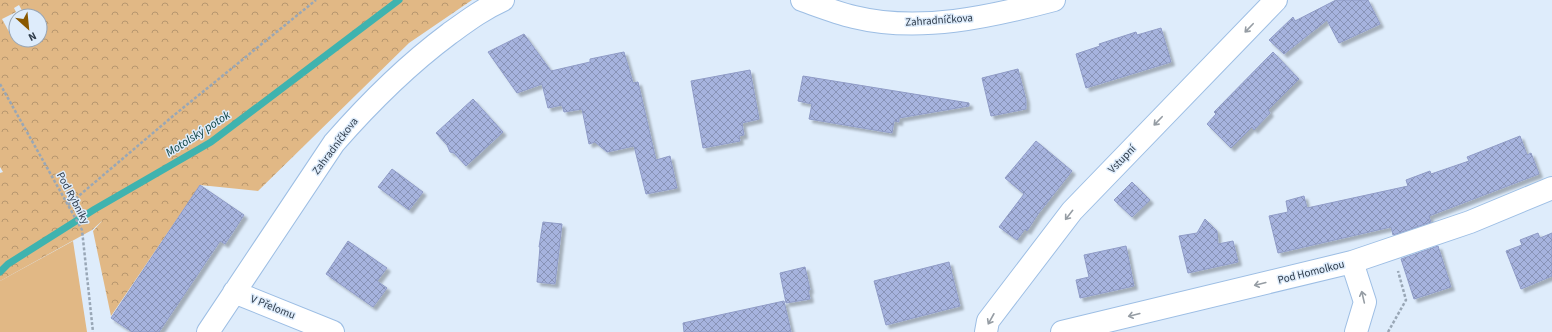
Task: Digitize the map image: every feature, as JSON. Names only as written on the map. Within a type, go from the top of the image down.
[{"type":"street","name":"Zahradníčkova","points":[[208,332],[334,144],[356,117],[413,62],[483,10],[503,0]]},
{"type":"street","name":"Zahradníčkova","points":[[802,0],[854,17],[885,22],[915,23],[975,18],[1054,0]]},
{"type":"street","name":"Vstupní","points":[[986,332],[988,321],[1072,211],[1276,0]]},
{"type":"street","name":"Pod Homolkou","points":[[1062,332],[1352,262],[1470,222],[1552,188]]},
{"type":"street","points":[[1352,262],[1365,302],[1356,332]]},
{"type":"street","name":"V Přelomu","points":[[234,292],[333,332]]},
{"type":"path","points":[[68,205],[173,116],[316,0]]},
{"type":"path","name":"Pod Rybníky","points":[[0,84],[82,230],[93,332]]},
{"type":"green space","points":[[0,0],[472,0],[409,43],[258,191],[200,185],[111,316],[93,231],[103,220],[92,230],[0,281],[0,173],[3,172],[0,167]]},
{"type":"green space","points":[[73,241],[87,332],[0,332],[0,281]]},
{"type":"building","points":[[1336,0],[1368,0],[1380,24],[1339,43],[1327,20],[1284,54],[1269,40],[1293,17],[1295,21]]},
{"type":"building","points":[[1161,28],[1171,62],[1086,88],[1076,54],[1100,46],[1099,44],[1136,32],[1137,35]]},
{"type":"building","points":[[524,34],[551,71],[590,62],[590,59],[624,52],[633,83],[638,82],[656,160],[670,156],[677,188],[646,194],[634,146],[607,152],[595,142],[589,144],[582,109],[564,112],[562,105],[548,108],[542,84],[517,93],[488,52]]},
{"type":"building","points":[[1273,52],[1299,79],[1268,110],[1270,113],[1254,130],[1252,127],[1231,148],[1207,124],[1216,114],[1214,112]]},
{"type":"building","points":[[1018,69],[1026,100],[1026,109],[991,116],[982,78]]},
{"type":"building","points":[[750,70],[759,119],[742,123],[744,135],[739,136],[740,141],[703,148],[691,81]]},
{"type":"building","points":[[803,76],[969,103],[969,106],[899,118],[899,122],[894,121],[892,133],[809,119],[812,104],[798,101]]},
{"type":"building","points":[[473,99],[503,132],[466,166],[454,153],[450,152],[447,145],[436,133]]},
{"type":"building","points":[[1520,136],[1527,155],[1531,153],[1539,174],[1429,216],[1431,222],[1393,235],[1391,227],[1278,253],[1269,216],[1288,212],[1286,201],[1304,196],[1307,208],[1408,186],[1406,180],[1430,171],[1431,174],[1469,161],[1467,157]]},
{"type":"building","points":[[1036,141],[1072,171],[1038,214],[1027,231],[1025,229],[1017,240],[999,227],[1024,194],[1005,178]]},
{"type":"building","points":[[392,169],[423,192],[409,210],[378,187]]},
{"type":"building","points":[[1132,182],[1150,200],[1132,217],[1114,200]]},
{"type":"building","points":[[200,185],[244,215],[225,244],[220,241],[159,332],[132,332],[111,318]]},
{"type":"building","points":[[1205,219],[1217,231],[1218,244],[1233,241],[1238,262],[1188,273],[1179,236],[1197,233]]},
{"type":"building","points":[[543,222],[562,224],[555,284],[537,282],[539,247]]},
{"type":"building","points":[[1538,233],[1540,238],[1552,233],[1552,276],[1521,289],[1506,251],[1522,245],[1520,240]]},
{"type":"building","points":[[348,241],[387,268],[377,281],[387,288],[373,307],[326,274]]},
{"type":"building","points":[[1126,246],[1134,286],[1080,298],[1076,280],[1089,277],[1084,255]]},
{"type":"building","points":[[1438,246],[1451,287],[1414,299],[1401,259]]},
{"type":"building","points":[[949,262],[960,306],[886,325],[874,281]]},
{"type":"building","points":[[805,267],[810,290],[808,290],[810,299],[786,303],[780,273]]},
{"type":"building","points":[[784,301],[791,332],[684,332],[683,323]]},
{"type":"waterway","name":"Motolský potok","points":[[0,272],[8,264],[95,209],[211,142],[399,0]]}]
